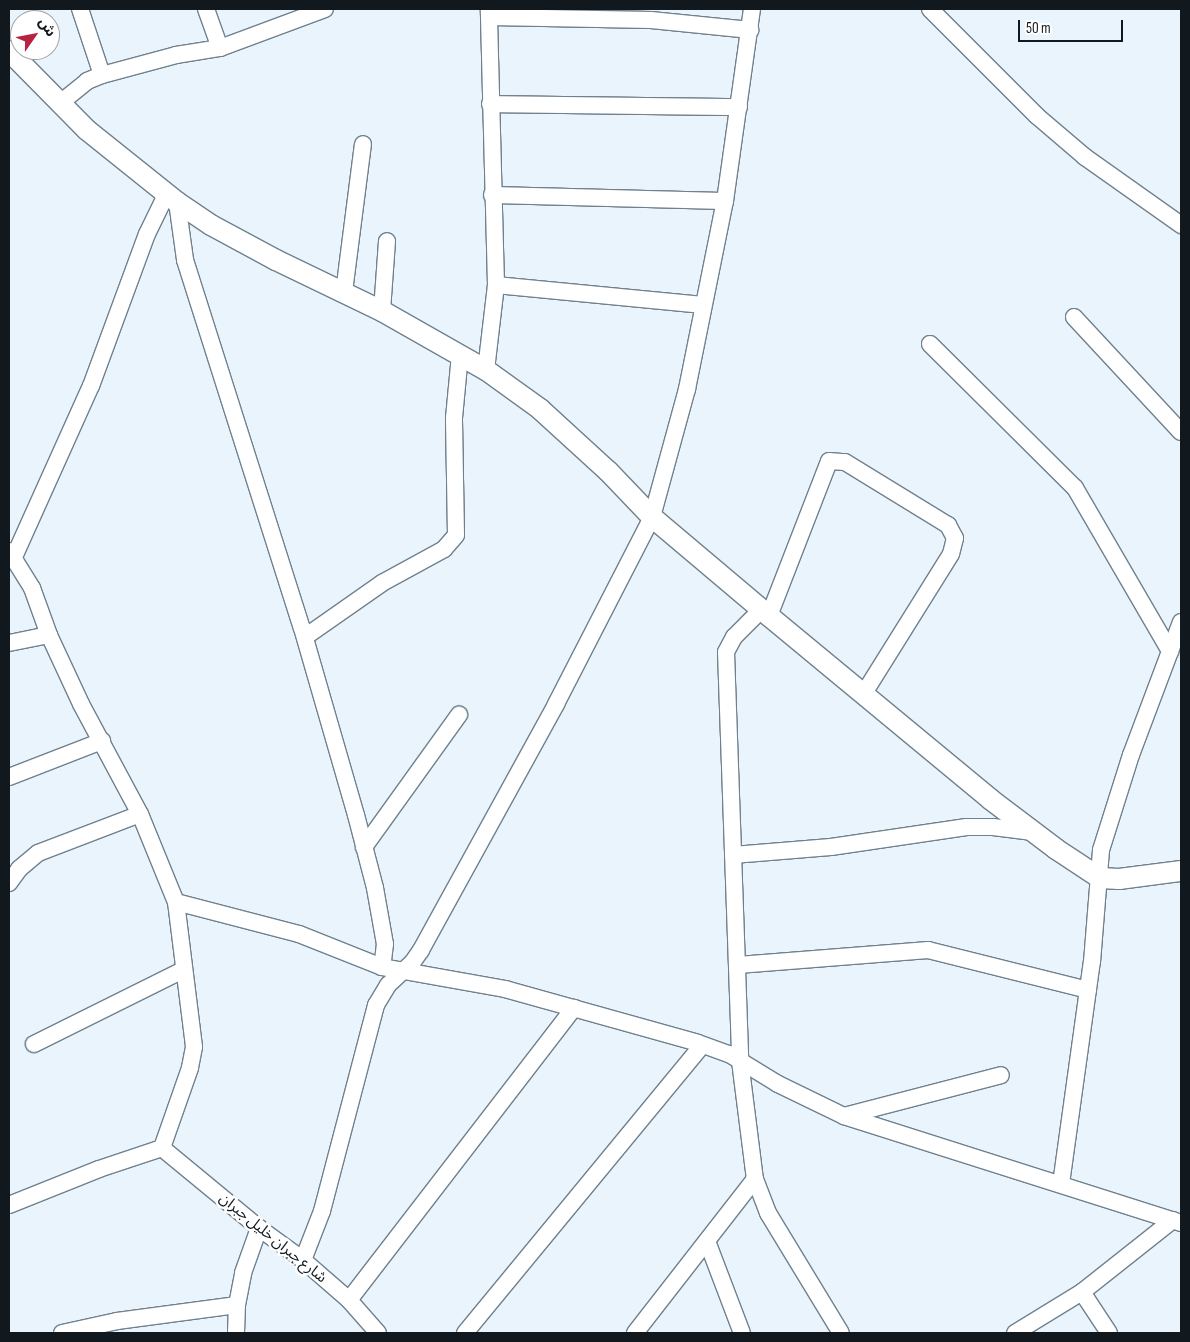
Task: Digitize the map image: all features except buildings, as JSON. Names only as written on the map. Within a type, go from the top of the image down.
[{"type":"street","points":[[80,9],[102,75]]},
{"type":"street","points":[[206,9],[220,48]]},
{"type":"street","points":[[59,104],[87,81],[102,75],[176,55],[220,48],[325,9]]},
{"type":"street","points":[[304,1260],[322,1211],[376,1004],[400,972],[421,950],[551,712],[652,517],[687,389],[726,201],[752,9]]},
{"type":"street","points":[[930,9],[1037,116],[1085,156],[1181,226]]},
{"type":"street","points":[[486,370],[496,285],[492,196],[490,13],[651,14],[750,30]]},
{"type":"street","points":[[9,52],[59,104],[126,164],[171,198],[251,247],[382,310],[486,370],[540,409],[608,471],[652,517],[863,695],[1034,832],[1100,878],[1119,880],[1181,871]]},
{"type":"street","points":[[490,104],[739,107]]},
{"type":"street","points":[[344,292],[363,144]]},
{"type":"street","points":[[492,196],[726,201]]},
{"type":"street","points":[[9,1206],[99,1169],[162,1148],[190,1068],[194,1047],[176,902],[140,814],[49,635],[32,588],[13,561],[91,386],[147,234],[171,198]]},
{"type":"street","points":[[171,198],[185,260],[305,637],[364,847],[385,944],[382,967]]},
{"type":"street","points":[[382,310],[387,241]]},
{"type":"street","points":[[496,285],[703,305]]},
{"type":"street","points":[[1074,317],[1181,432]]},
{"type":"street","points":[[930,344],[1075,488],[1176,642]]},
{"type":"street","points":[[305,637],[382,583],[444,549],[456,535],[454,418],[460,355]]},
{"type":"street","points":[[840,1333],[768,1213],[755,1179],[740,1061],[726,652],[734,637],[765,613],[829,461],[844,462],[948,525],[955,538],[951,554],[863,695]]},
{"type":"street","points":[[1061,1184],[1088,990],[1102,850],[1111,813],[1176,642],[1181,622]]},
{"type":"street","points":[[9,643],[49,635]]},
{"type":"street","points":[[364,847],[459,715]]},
{"type":"street","points":[[9,777],[102,740]]},
{"type":"street","points":[[9,883],[19,869],[38,853],[140,814]]},
{"type":"street","points":[[733,855],[831,846],[967,828],[993,827],[1034,832]]},
{"type":"street","points":[[176,902],[299,934],[382,967],[400,972],[505,989],[702,1045],[740,1061],[778,1084],[844,1116],[1177,1222]]},
{"type":"street","points":[[738,965],[928,950],[1088,990]]},
{"type":"street","points":[[34,1044],[183,970]]},
{"type":"street","points":[[349,1300],[574,1008]]},
{"type":"street","points":[[465,1333],[702,1045]]},
{"type":"street","points":[[844,1116],[1001,1075]]},
{"type":"street","name":"شارع جبران خليل جبران","points":[[162,1148],[259,1228],[304,1260],[349,1300],[378,1333]]},
{"type":"street","points":[[635,1333],[755,1179]]},
{"type":"street","points":[[1015,1333],[1082,1292],[1177,1222]]},
{"type":"street","points":[[236,1333],[237,1305],[243,1273],[259,1228]]},
{"type":"street","points":[[707,1241],[742,1333]]},
{"type":"street","points":[[1082,1292],[1109,1333]]},
{"type":"street","points":[[62,1333],[142,1317],[237,1305]]}]
